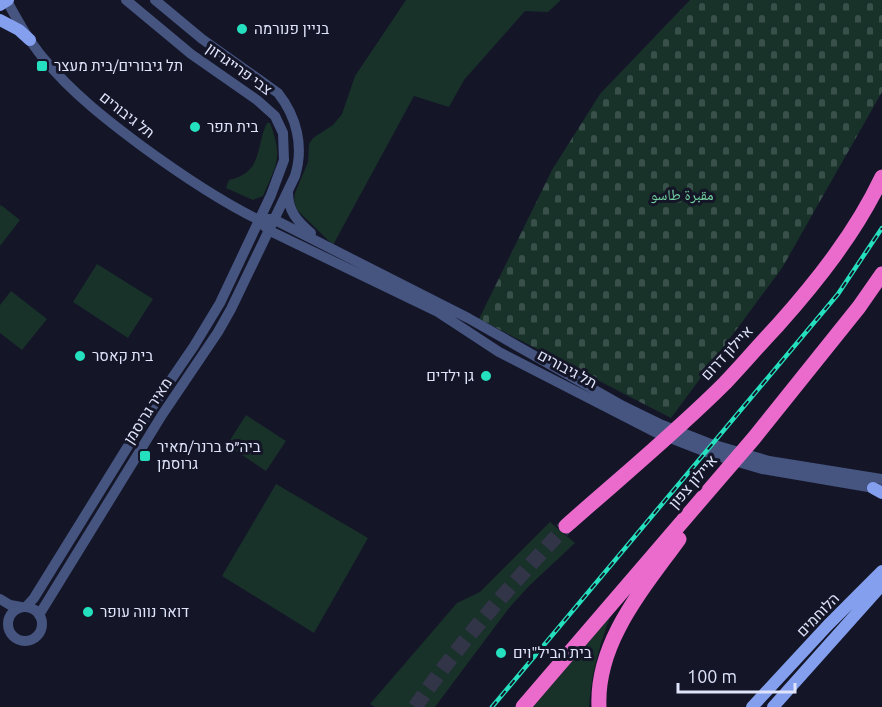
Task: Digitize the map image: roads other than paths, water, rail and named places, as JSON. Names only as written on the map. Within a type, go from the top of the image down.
[{"type":"highway","name":"איילון דרום","points":[[566,526],[702,405],[770,334],[841,248],[882,177]]},
{"type":"highway","name":"איילון צפון","points":[[523,707],[740,454],[859,307],[882,274]]},
{"type":"highway","points":[[599,707],[598,696],[605,665],[613,638],[624,617],[740,454]]},
{"type":"main road","points":[[0,20],[19,30],[30,40]]},
{"type":"main road","name":"הלוחמים","points":[[752,707],[882,571]]},
{"type":"main road","name":"הלוחמים","points":[[773,707],[882,585]]},
{"type":"street","name":"צבי פרייגרזון","points":[[126,0],[191,54],[257,100],[275,116],[283,133],[284,160],[259,220]]},
{"type":"street","name":"צבי פרייגרזון","points":[[155,0],[202,39],[267,84],[287,104],[297,133],[299,154],[295,176],[273,219]]},
{"type":"street","name":"תל גיבורים","points":[[5,2],[44,60],[112,124],[184,176],[259,220],[268,230],[438,312],[499,352],[714,455],[880,487]]},
{"type":"street","points":[[288,190],[289,207],[297,220],[337,250]]},
{"type":"street","name":"תל גיבורים","points":[[259,220],[273,219],[468,318],[659,429]]},
{"type":"street","name":"מאיר גרוסמן","points":[[39,615],[162,415],[218,332],[273,219]]},
{"type":"street","name":"מאיר גרוסמן","points":[[23,607],[34,598],[151,409],[208,325],[259,220]]},
{"type":"street","points":[[0,599],[10,605],[31,608],[39,615],[41,624],[39,633],[26,640],[12,635],[8,628],[8,619],[13,612],[23,607]]},
{"type":"street","points":[[0,609],[8,619]]},
{"type":"tunnel","points":[[415,707],[487,614],[566,526]]},
{"type":"railway","points":[[492,707],[838,294],[882,228]]},
{"type":"place","name":"בניין פנורמה","points":[[242,29]]},
{"type":"place","name":"תל גיבורים/בית מעצר","points":[[42,66]]},
{"type":"place","name":"בית תפר","points":[[195,127]]},
{"type":"place","name":"בית קאסר","points":[[80,356]]},
{"type":"place","name":"גן ילדים","points":[[486,376]]},
{"type":"place","name":"ביה״ס ברנר/מאיר גרוסמן","points":[[145,456]]},
{"type":"place","name":"דואר נווה עופר","points":[[88,612]]},
{"type":"place","name":"בית הביל\"וים","points":[[501,653]]},
{"type":"park label","name":"مقبرة طاسو","points":[[682,195]]}]
